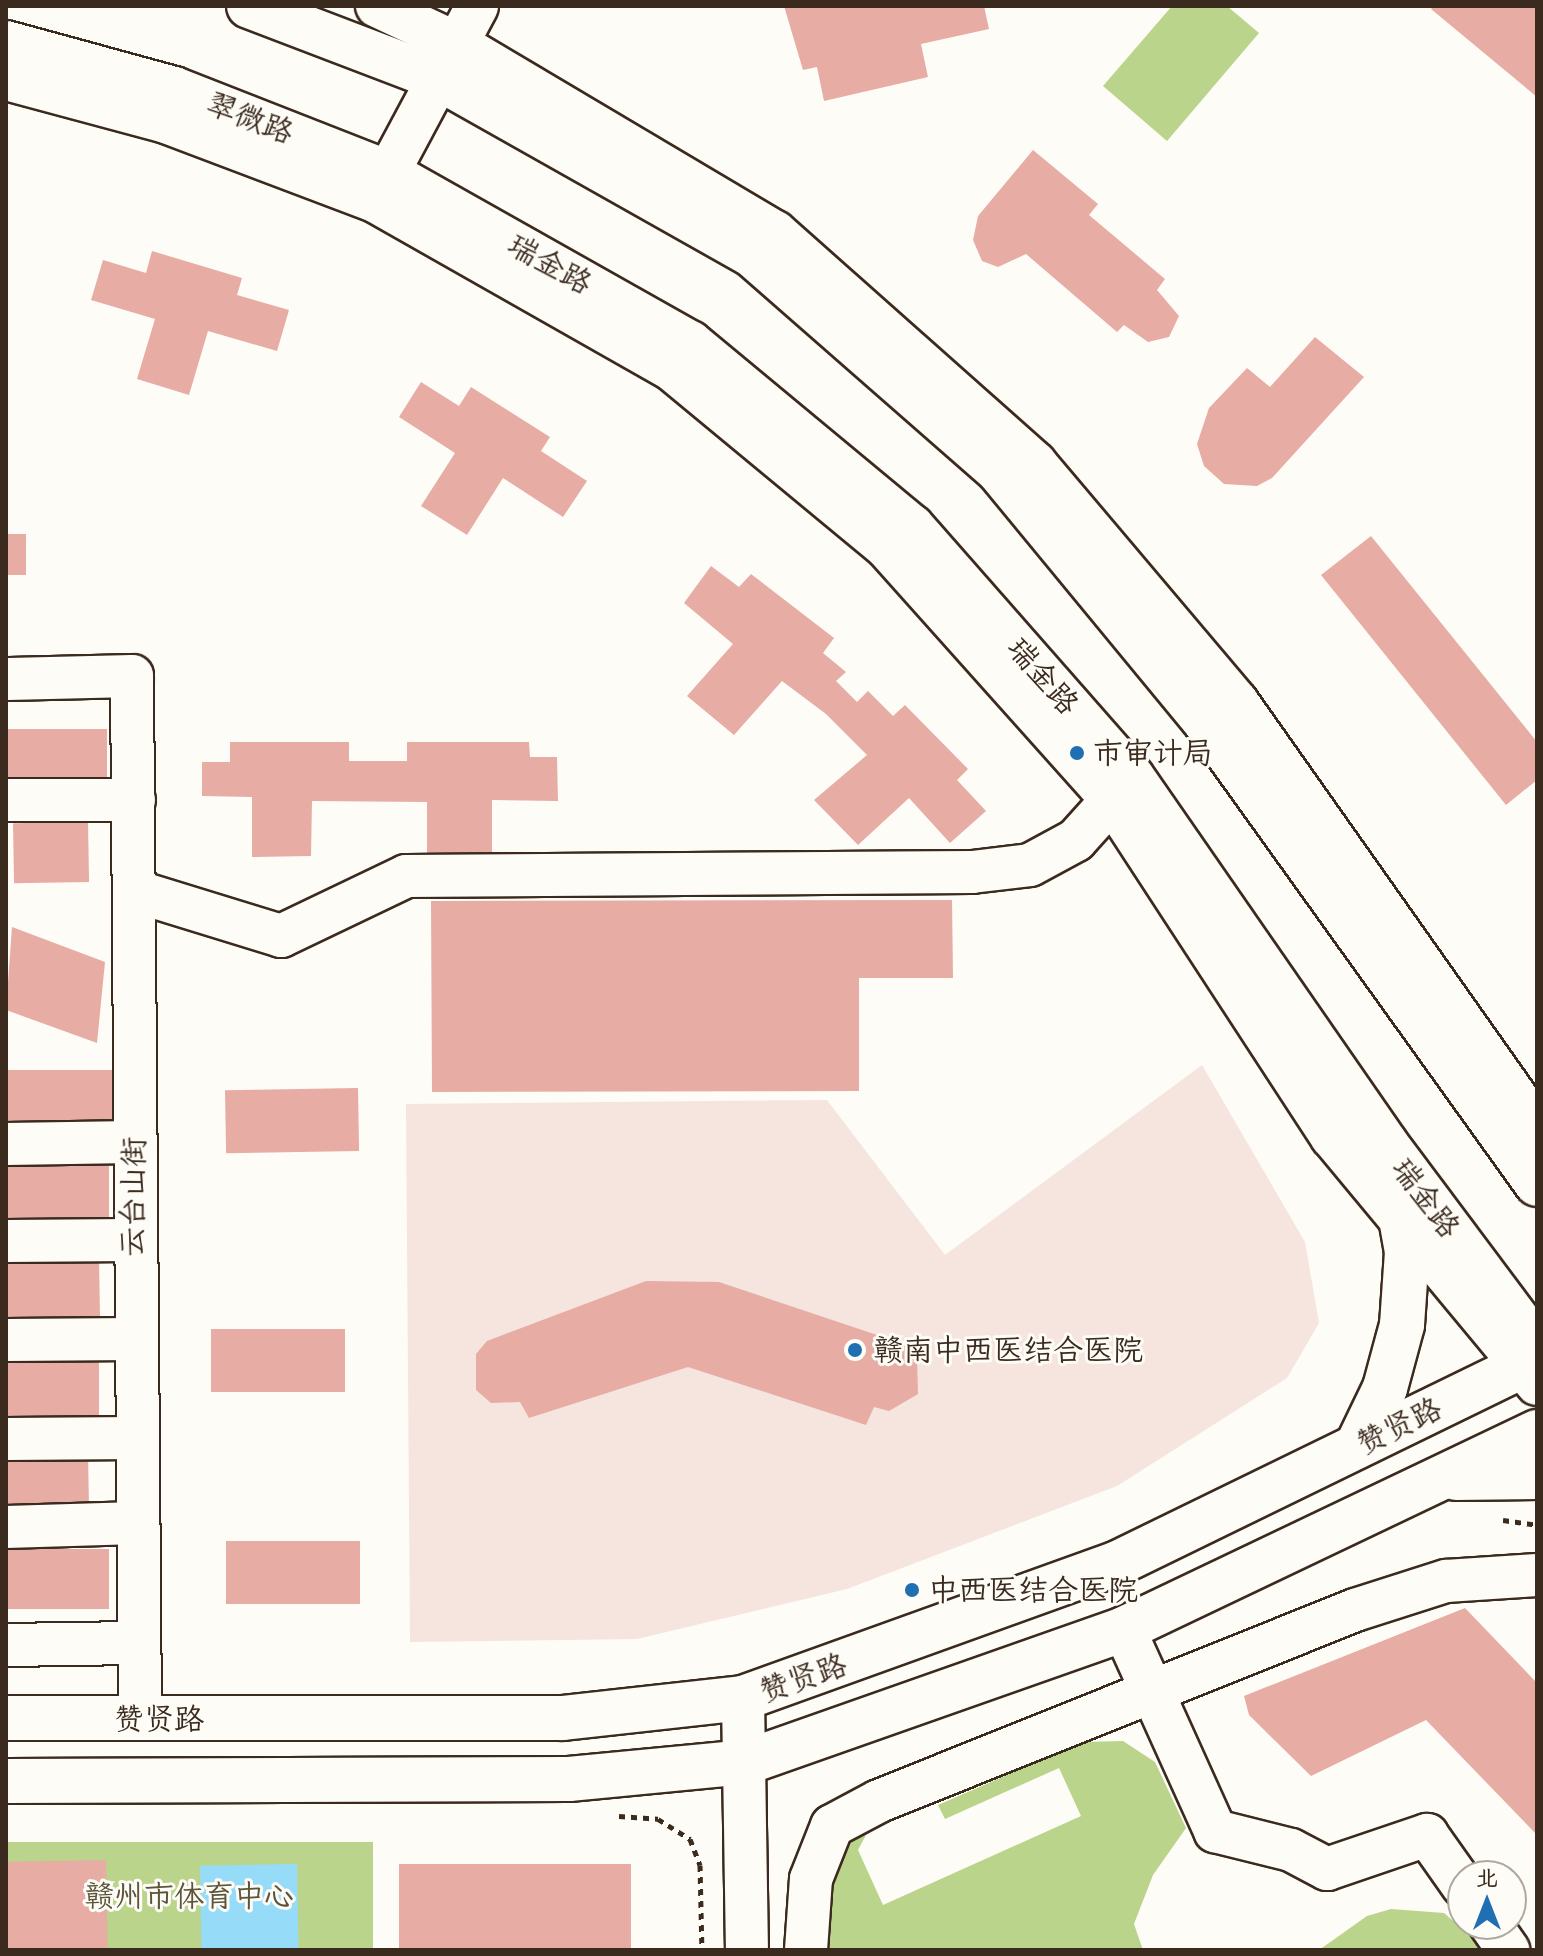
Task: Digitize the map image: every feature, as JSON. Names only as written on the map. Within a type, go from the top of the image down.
[{"type":"main road","points":[[249,6],[449,62],[751,254],[997,469],[1204,720],[1466,1090],[1537,1184]]},
{"type":"main road","name":"翠微路","points":[[6,43],[174,89],[388,173]]},
{"type":"main road","name":"瑞金路","points":[[388,173],[690,343],[912,527],[1122,788],[1386,1144],[1533,1364]]},
{"type":"main road","points":[[1466,1090],[1537,1146]]},
{"type":"main road","points":[[1357,1446],[1385,1388],[1402,1325],[1404,1223],[1386,1144]]},
{"type":"main road","name":"赞贤路","points":[[6,1718],[563,1718],[743,1698],[1116,1564],[1533,1364]]},
{"type":"main road","name":"赞贤路","points":[[6,1781],[569,1779],[747,1762],[1124,1629],[1411,1489],[1537,1432]]},
{"type":"main road","points":[[1411,1489],[1482,1475],[1537,1477]]},
{"type":"street","points":[[377,6],[449,62],[775,232],[1035,463],[1237,702],[1537,1127]]},
{"type":"street","points":[[388,173],[477,6]]},
{"type":"street","points":[[6,79],[166,122],[375,201],[671,369],[886,547],[1122,788],[1332,1137],[1404,1223],[1533,1364]]},
{"type":"street","name":"云台山街","points":[[6,679],[132,676],[135,891],[131,1240],[140,1719]]},
{"type":"street","points":[[135,891],[281,936],[406,876],[972,872],[1030,865],[1076,840],[1122,788]]},
{"type":"street","points":[[6,800],[134,800]]},
{"type":"street","points":[[6,1144],[134,1142]]},
{"type":"street","points":[[6,1241],[131,1240]]},
{"type":"street","points":[[6,1340],[134,1339]]},
{"type":"street","points":[[6,1439],[136,1438]]},
{"type":"street","points":[[6,1527],[137,1523]]},
{"type":"street","points":[[806,1950],[811,1879],[832,1826],[1154,1691],[1446,1581],[1537,1575]]},
{"type":"street","points":[[1124,1629],[1215,1831],[1291,1850],[1327,1869],[1427,1835],[1447,1863]]},
{"type":"street","points":[[6,1645],[137,1643]]},
{"type":"street","points":[[743,1698],[747,1762],[747,1950]]},
{"type":"path","points":[[612,1816],[658,1819],[690,1839],[700,1865],[702,1950]]},
{"type":"shaded area","name":"赣南中西医结合医院","points":[[1202,1065],[1305,1242],[1319,1323],[1287,1378],[1117,1486],[847,1589],[637,1639],[410,1642],[406,1104],[827,1100],[945,1255]]},
{"type":"green space","points":[[1172,6],[1227,6],[1259,33],[1167,141],[1103,86]]},
{"type":"green space","points":[[1123,1741],[1155,1762],[1186,1828],[1153,1875],[1134,1924],[1143,1950],[828,1950],[828,1885],[842,1839],[866,1835],[858,1850],[883,1905],[1081,1816],[1059,1768],[945,1819],[938,1805],[1083,1742]]},
{"type":"green space","name":"赣州市体育中心","points":[[6,1842],[373,1842],[373,1950],[6,1950]]},
{"type":"green space","points":[[1391,1909],[1444,1913],[1447,1916],[1447,1940],[1475,1940],[1487,1950],[1319,1950],[1367,1916]]},
{"type":"water","points":[[297,1864],[299,1950],[201,1950],[200,1866]]},
{"type":"building","points":[[784,6],[984,6],[989,29],[921,44],[928,77],[824,101],[817,67],[803,70]]},
{"type":"building","points":[[1434,6],[1537,6],[1537,97],[1431,9]]},
{"type":"building","points":[[1033,150],[1098,204],[1089,215],[1165,279],[1157,290],[1179,316],[1169,337],[1148,342],[1124,325],[1117,332],[1026,254],[998,267],[982,261],[973,240],[978,216]]},
{"type":"building","points":[[152,251],[242,278],[237,295],[289,310],[277,351],[208,331],[189,395],[137,379],[155,319],[91,300],[103,260],[146,273]]},
{"type":"building","points":[[1315,337],[1364,377],[1272,478],[1257,486],[1224,484],[1204,466],[1197,444],[1209,408],[1247,368],[1270,387]]},
{"type":"building","points":[[421,382],[459,406],[471,387],[550,437],[541,451],[587,481],[563,517],[503,478],[467,535],[421,506],[455,453],[399,417]]},
{"type":"building","points":[[6,534],[26,534],[26,575],[6,575]]},
{"type":"building","points":[[1371,536],[1537,742],[1537,780],[1506,805],[1321,575]]},
{"type":"building","points":[[711,566],[739,587],[751,574],[834,638],[823,653],[846,672],[836,681],[857,702],[868,691],[893,716],[905,705],[968,769],[957,780],[986,811],[950,843],[909,798],[858,845],[814,800],[867,755],[826,714],[782,681],[734,735],[687,696],[733,644],[684,603]]},
{"type":"building","points":[[6,729],[107,729],[107,786],[6,786]]},
{"type":"building","points":[[230,742],[349,742],[349,761],[407,761],[407,742],[529,742],[530,757],[557,757],[558,801],[492,800],[492,857],[427,857],[427,802],[312,801],[311,856],[252,857],[252,797],[202,796],[202,762],[230,762]]},
{"type":"building","points":[[88,822],[89,882],[14,883],[13,823]]},
{"type":"building","points":[[952,900],[953,978],[859,978],[859,1091],[432,1092],[431,901]]},
{"type":"building","points":[[12,927],[105,962],[97,1043],[6,1010]]},
{"type":"building","points":[[6,1070],[113,1070],[113,1130],[6,1130]]},
{"type":"building","points":[[358,1088],[359,1151],[226,1153],[225,1090]]},
{"type":"building","points":[[6,1166],[109,1166],[109,1226],[6,1226]]},
{"type":"building","points":[[99,1259],[100,1319],[7,1321],[6,1261]]},
{"type":"building","points":[[646,1281],[719,1282],[904,1344],[917,1357],[918,1394],[889,1411],[874,1407],[866,1425],[688,1367],[529,1418],[520,1402],[491,1403],[476,1390],[476,1354],[487,1341]]},
{"type":"building","points":[[211,1329],[345,1329],[345,1392],[211,1392]]},
{"type":"building","points":[[6,1356],[99,1356],[99,1416],[6,1416]]},
{"type":"building","points":[[88,1452],[89,1514],[7,1515],[6,1453]]},
{"type":"building","points":[[226,1541],[360,1541],[360,1604],[226,1604]]},
{"type":"building","points":[[6,1549],[109,1549],[109,1609],[6,1609]]},
{"type":"building","points":[[1465,1608],[1537,1683],[1537,1835],[1426,1720],[1311,1776],[1249,1715],[1244,1696]]},
{"type":"building","points":[[106,1860],[108,1950],[8,1950],[6,1862]]},
{"type":"building","points":[[399,1864],[631,1864],[631,1950],[399,1950]]},
{"type":"place","name":"市审计局","points":[[1077,753]]},
{"type":"place","name":"赣南中西医结合医院","points":[[855,1350]]},
{"type":"place","name":"中西医结合医院","points":[[912,1590]]}]
